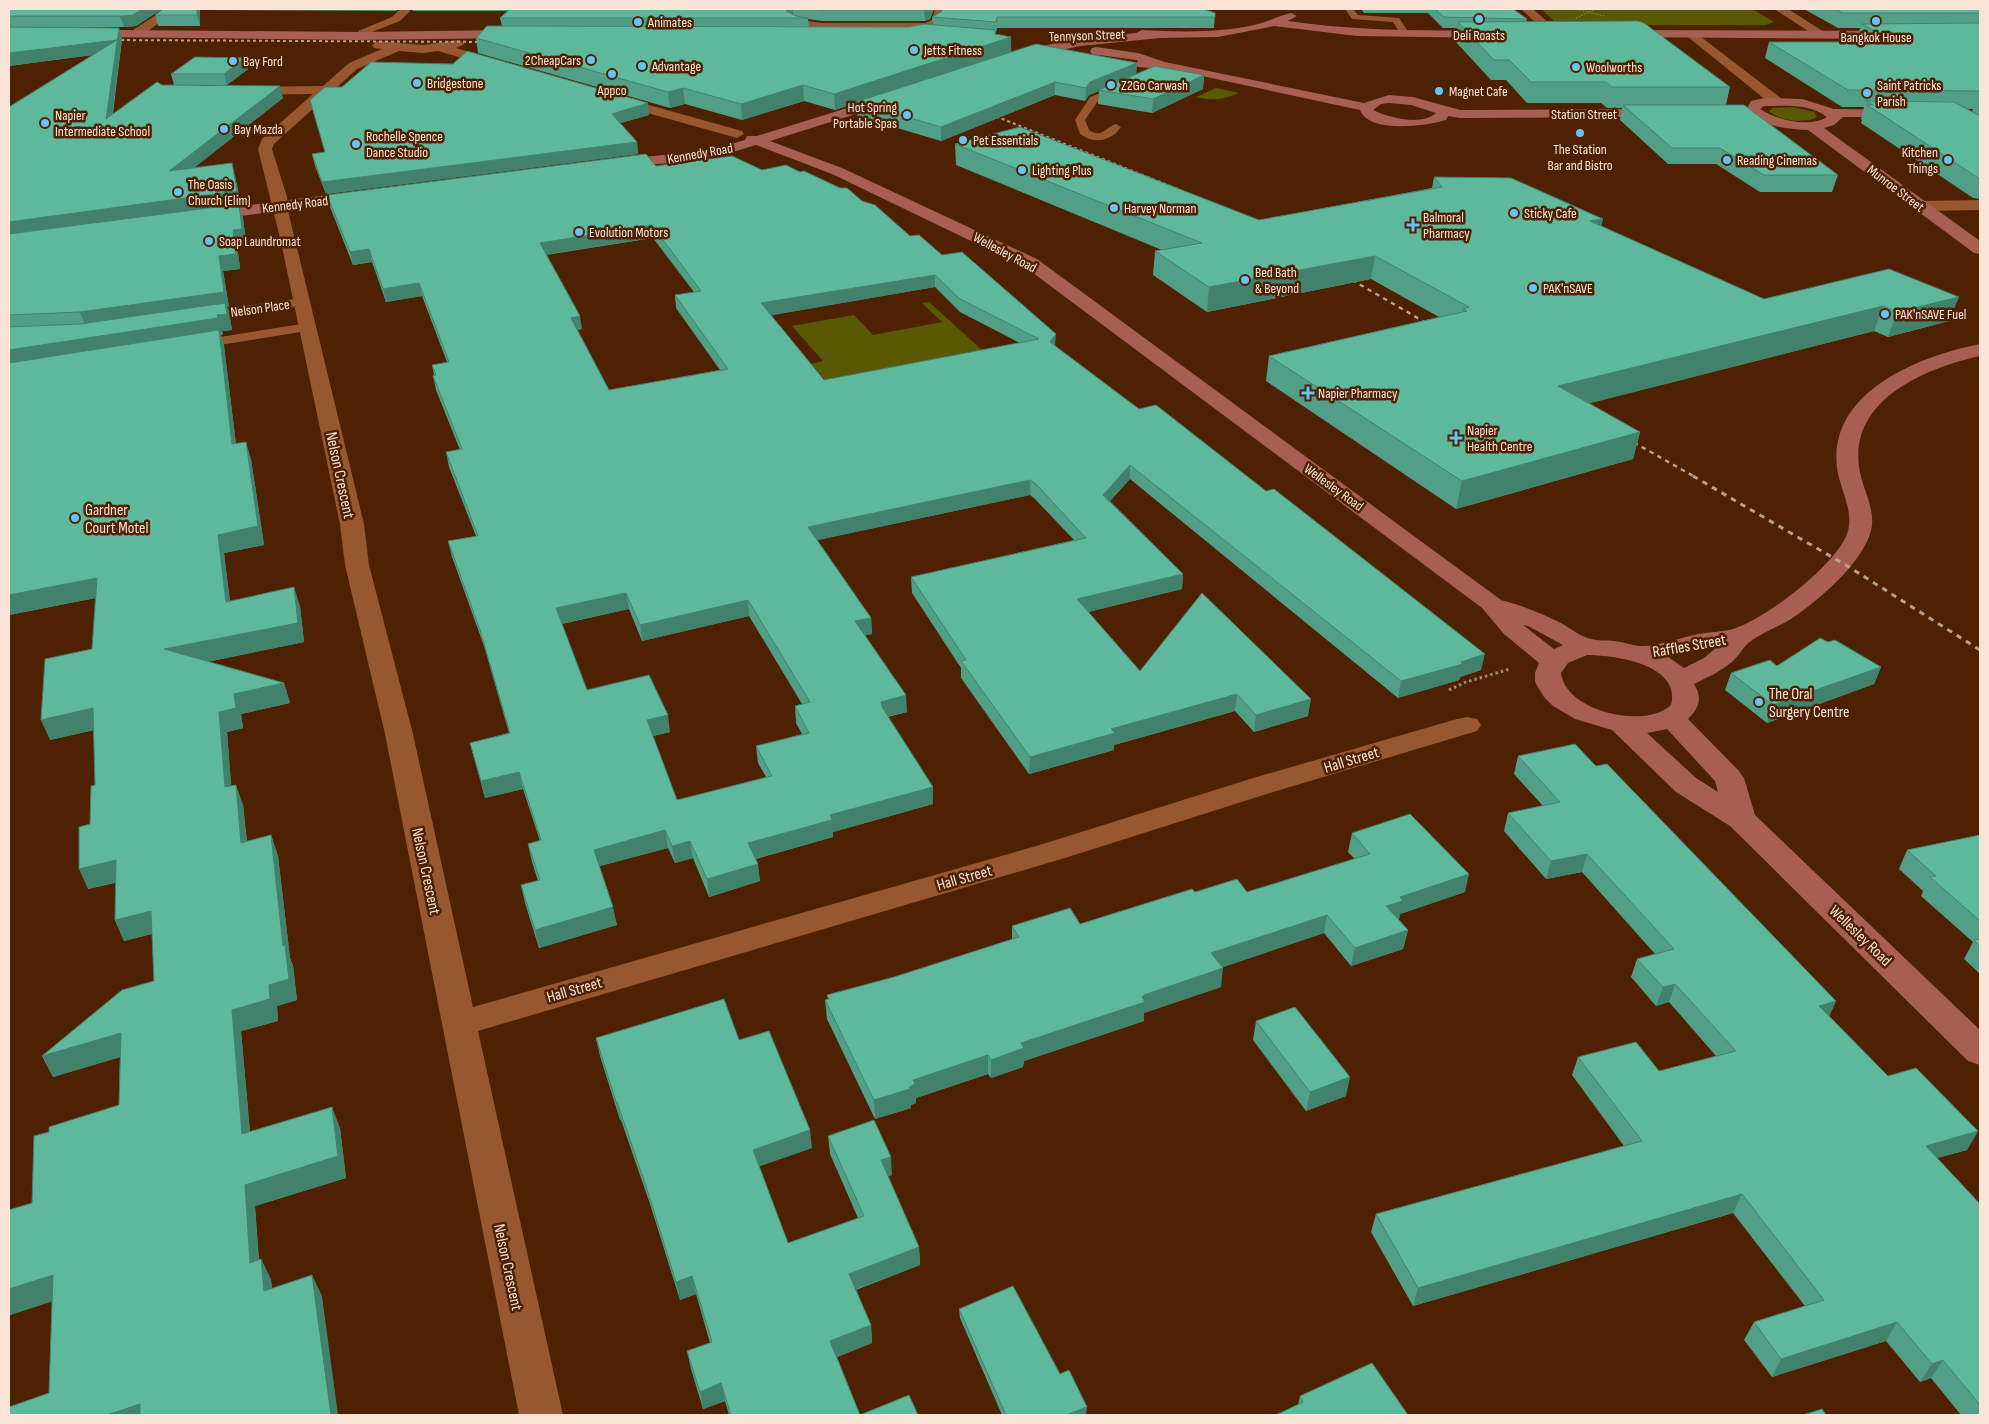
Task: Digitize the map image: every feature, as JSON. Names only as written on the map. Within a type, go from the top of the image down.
[{"type":"main road","name":"Tennyson Street","points":[[1024,41],[1008,51],[1034,52],[1080,42],[1159,35],[1224,32],[1275,23],[1301,11]]},
{"type":"main road","points":[[1287,18],[1338,30]]},
{"type":"main road","points":[[1275,23],[1310,28],[1405,34],[1506,34]]},
{"type":"main road","points":[[9,32],[305,34],[427,31],[444,41]]},
{"type":"main road","points":[[361,33],[444,41]]},
{"type":"main road","name":"Tennyson Street","points":[[1052,36],[1094,33],[1159,35]]},
{"type":"main road","points":[[475,34],[530,34]]},
{"type":"main road","points":[[797,35],[913,37],[937,34]]},
{"type":"main road","points":[[1535,34],[1560,34]]},
{"type":"main road","points":[[1612,34],[1912,35]]},
{"type":"main road","points":[[1138,57],[1128,49],[1129,46],[1159,35]]},
{"type":"main road","name":"Station Street","points":[[1024,41],[1138,57],[1156,70]]},
{"type":"main road","points":[[1034,52],[1071,57]]},
{"type":"main road","name":"Station Street","points":[[1090,60],[1156,70],[1174,66],[1366,107],[1382,101],[1403,100],[1426,104],[1442,112],[1670,114]]},
{"type":"main road","points":[[759,141],[902,95]]},
{"type":"main road","points":[[737,134],[848,98]]},
{"type":"main road","points":[[1832,113],[1836,117],[1834,120],[1823,125],[1783,123],[1749,114],[1756,104],[1777,102],[1802,104],[1832,113],[1920,113]]},
{"type":"main road","name":"Station Street","points":[[1366,107],[1367,112],[1374,116],[1403,122],[1433,120],[1441,117],[1442,112]]},
{"type":"main road","points":[[816,109],[839,115]]},
{"type":"main road","name":"Munroe Street","points":[[1811,125],[1980,249]]},
{"type":"main road","name":"Kennedy Road","points":[[640,160],[737,134]]},
{"type":"main road","name":"Wellesley Road","points":[[737,134],[837,171],[1031,264],[1491,603],[1513,629],[1553,661]]},
{"type":"main road","name":"Kennedy Road","points":[[601,165],[640,160],[672,159],[759,141]]},
{"type":"main road","points":[[672,159],[712,156],[760,158],[837,171]]},
{"type":"main road","name":"Kennedy Road","points":[[190,218],[376,194]]},
{"type":"main road","name":"Raffles Street","points":[[1638,654],[1740,636],[1782,614],[1809,594],[1841,561],[1859,533],[1861,516],[1849,468],[1847,448],[1851,430],[1858,415],[1885,388],[1903,377],[1942,360],[1980,350]]},
{"type":"main road","name":"Wellesley Road","points":[[1491,603],[1537,621],[1586,647]]},
{"type":"main road","name":"Raffles Street","points":[[1680,680],[1723,656],[1740,636]]},
{"type":"main road","points":[[1586,647],[1612,648],[1638,654],[1670,670],[1680,680],[1687,695],[1684,708],[1672,718],[1658,723],[1622,724],[1598,719],[1577,709],[1560,698],[1550,685],[1548,672],[1553,661],[1572,650],[1586,647]]},
{"type":"main road","name":"Wellesley Road","points":[[1672,718],[1729,778],[1741,819]]},
{"type":"main road","name":"Wellesley Road","points":[[1622,724],[1686,785],[1741,819],[1980,1051]]},
{"type":"street","points":[[137,33],[172,9]]},
{"type":"street","points":[[395,48],[372,44],[361,33],[396,20],[406,9]]},
{"type":"street","points":[[1526,9],[1560,34]]},
{"type":"street","points":[[1780,9],[1823,35]]},
{"type":"street","points":[[396,20],[400,23],[403,31]]},
{"type":"street","points":[[226,91],[323,90],[352,66],[395,48],[444,41],[468,42],[475,34]]},
{"type":"street","points":[[1692,34],[1777,102]]},
{"type":"street","points":[[444,41],[515,70]]},
{"type":"street","points":[[352,66],[352,59],[372,44]]},
{"type":"street","name":"Nelson Crescent","points":[[323,90],[267,142],[265,149],[279,197],[279,206],[352,524],[357,565],[399,734],[541,1415]]},
{"type":"street","name":"Wellesley Road","points":[[601,95],[737,134]]},
{"type":"street","points":[[1920,206],[1980,205]]},
{"type":"street","name":"Hall Street","points":[[458,1024],[1054,851],[1260,786],[1468,724]]},
{"type":"lane","points":[[792,22],[822,26],[926,26],[936,22],[937,9]]},
{"type":"lane","points":[[1349,9],[1356,17],[1396,20]]},
{"type":"lane","points":[[1391,9],[1405,34]]},
{"type":"lane","points":[[1116,127],[1112,134],[1095,138],[1084,132],[1080,120],[1081,114],[1091,107],[1094,99],[1136,82]]},
{"type":"lane","points":[[181,347],[305,315]]},
{"type":"lane","name":"Nelson Place","points":[[185,319],[305,315]]},
{"type":"path","points":[[1449,690],[1466,682],[1516,667]]},
{"type":"shaded area","points":[[1541,9],[1752,9],[1774,22],[1766,25],[1571,25],[1555,22]]},
{"type":"shaded area","points":[[1216,88],[1239,93],[1218,99],[1196,97]]},
{"type":"shaded area","points":[[1794,107],[1814,112],[1817,117],[1800,121],[1779,117],[1769,111],[1773,108]]},
{"type":"shaded area","points":[[929,302],[983,351],[826,381],[811,364],[823,361],[792,326],[854,315],[873,335],[942,322],[922,303]]},
{"type":"building","points":[[9,9],[142,9],[133,15],[120,16],[9,16]]},
{"type":"building","points":[[163,9],[197,9],[197,15],[155,15]]},
{"type":"building","points":[[510,9],[789,9],[786,11],[796,16],[808,18],[500,18]]},
{"type":"building","points":[[811,9],[928,9],[821,10]]},
{"type":"building","points":[[942,9],[1203,9],[1215,13],[1215,17],[997,17],[996,22],[932,17],[942,11]]},
{"type":"building","points":[[1435,9],[1513,9],[1527,19],[1444,17]]},
{"type":"building","points":[[1835,9],[1980,9],[1980,13],[1842,13]]},
{"type":"building","points":[[1638,21],[1644,23],[1730,87],[1612,87],[1606,82],[1531,82],[1509,60],[1494,60],[1458,22]]},
{"type":"building","points":[[1980,23],[1980,91],[1848,90],[1769,42],[1895,42],[1862,24]]},
{"type":"building","points":[[925,24],[995,30],[995,34],[1011,37],[834,94],[803,85],[741,104],[683,88],[668,92],[476,38],[487,26],[908,27]]},
{"type":"building","points":[[9,27],[119,28],[106,119],[157,82],[162,85],[280,86],[169,171],[232,163],[237,191],[9,222],[9,107],[117,40],[9,53]]},
{"type":"building","points":[[1036,44],[1137,63],[1090,82],[1086,88],[1055,82],[941,127],[856,102]]},
{"type":"building","points":[[467,51],[648,103],[612,114],[637,142],[322,182],[312,154],[325,152],[310,100],[325,87],[342,87],[371,62],[453,64]]},
{"type":"building","points":[[195,57],[245,58],[224,74],[171,74]]},
{"type":"building","points":[[1155,66],[1204,75],[1153,99],[1099,90]]},
{"type":"building","points":[[1866,101],[1954,102],[1980,116],[1980,179],[1867,105],[1873,105]]},
{"type":"building","points":[[1623,105],[1744,105],[1838,175],[1764,175],[1720,148],[1672,148]]},
{"type":"building","points":[[1020,127],[1259,220],[1442,187],[1434,177],[1511,178],[1603,219],[1590,221],[1764,299],[1889,269],[1959,297],[1897,312],[1883,306],[1558,386],[1640,432],[1462,481],[1269,356],[1467,311],[1463,309],[1469,307],[1375,256],[1209,287],[1155,251],[1202,243],[955,144]]},
{"type":"building","points":[[646,154],[656,166],[732,156],[762,170],[786,165],[800,172],[804,171],[840,188],[847,188],[862,201],[875,205],[910,236],[919,235],[942,255],[962,252],[1056,334],[1050,342],[1139,409],[1156,405],[1266,491],[1274,489],[1485,654],[1461,662],[1463,664],[1401,681],[1130,465],[1103,495],[1183,574],[1077,599],[1140,671],[1202,593],[1311,699],[1256,715],[1237,694],[1111,729],[1115,733],[1030,757],[961,661],[966,660],[911,577],[1086,538],[1036,484],[1030,480],[808,527],[871,618],[855,621],[906,695],[881,702],[882,707],[933,787],[830,815],[832,820],[748,843],[758,864],[707,879],[690,841],[672,846],[665,830],[594,850],[613,907],[535,930],[521,885],[540,880],[528,844],[541,840],[519,772],[481,781],[470,743],[510,733],[480,630],[448,541],[478,536],[446,452],[462,449],[433,376],[436,375],[432,365],[449,362],[419,283],[383,289],[369,249],[350,252],[327,195]],"holes":[[[652,225],[701,291],[675,295],[728,369],[609,390],[571,318],[580,316],[540,243]],[[935,275],[960,299],[1039,339],[824,380],[761,303]],[[626,593],[640,625],[748,600],[810,702],[795,706],[809,733],[756,746],[772,776],[677,800],[647,720],[668,715],[649,675],[587,690],[556,608]]]},
{"type":"building","points":[[239,204],[242,229],[233,230],[236,254],[219,256],[224,292],[80,312],[9,315],[9,234]]},
{"type":"building","points":[[225,303],[227,314],[217,315],[218,318],[9,350],[9,327],[80,324]]},
{"type":"building","points":[[219,330],[232,444],[246,442],[258,526],[218,535],[226,602],[294,587],[298,623],[164,649],[284,683],[234,694],[236,708],[219,712],[225,787],[236,785],[241,843],[271,835],[283,946],[285,945],[289,979],[269,985],[270,999],[232,1010],[242,1134],[332,1107],[338,1156],[245,1185],[250,1263],[261,1259],[264,1291],[312,1275],[331,1415],[140,1415],[140,1404],[107,1415],[9,1415],[9,1407],[49,1393],[53,1275],[9,1289],[9,1210],[32,1203],[34,1136],[49,1132],[49,1127],[119,1105],[121,1033],[42,1056],[122,990],[154,981],[151,911],[115,920],[116,860],[79,869],[79,827],[90,824],[91,786],[95,785],[93,708],[41,720],[45,659],[92,649],[97,578],[9,595],[9,363]]},
{"type":"building","points":[[1820,638],[1828,642],[1835,640],[1881,667],[1773,705],[1731,673],[1770,660],[1777,666]]},
{"type":"building","points":[[1575,744],[1596,766],[1607,764],[1836,1001],[1819,1006],[1888,1076],[1916,1068],[1978,1131],[1926,1146],[1980,1204],[1980,1405],[1943,1360],[1932,1364],[1897,1322],[1781,1359],[1754,1322],[1824,1300],[1742,1194],[1418,1288],[1376,1214],[1642,1141],[1578,1057],[1636,1042],[1659,1071],[1736,1051],[1675,984],[1663,987],[1637,959],[1674,949],[1587,854],[1551,861],[1508,813],[1560,802],[1518,756]]},
{"type":"building","points":[[1410,814],[1469,874],[1400,897],[1403,901],[1386,906],[1408,930],[1355,948],[1327,915],[1211,953],[1223,968],[1144,995],[1142,997],[1145,1002],[1021,1043],[1024,1048],[991,1060],[988,1055],[913,1080],[915,1084],[909,1087],[910,1089],[874,1100],[825,1000],[829,999],[827,995],[894,977],[1019,937],[1012,926],[1070,908],[1080,924],[1192,889],[1195,892],[1237,879],[1247,892],[1370,854],[1352,833]]},
{"type":"building","points":[[1980,835],[1980,921],[1930,877],[1936,876],[1907,850]]},
{"type":"building","points":[[1980,939],[1980,946],[1974,940]]},
{"type":"building","points":[[724,999],[739,1040],[769,1031],[810,1130],[753,1150],[788,1243],[864,1216],[828,1136],[874,1120],[891,1157],[881,1160],[919,1247],[849,1274],[871,1325],[830,1341],[860,1415],[731,1415],[721,1383],[700,1392],[687,1351],[712,1342],[692,1276],[676,1282],[596,1038]]},
{"type":"building","points":[[1295,1007],[1350,1077],[1310,1092],[1256,1021]]},
{"type":"building","points":[[1013,1286],[1060,1374],[1069,1370],[1087,1407],[1066,1415],[1006,1415],[959,1309]]},
{"type":"building","points":[[1372,1363],[1408,1415],[1276,1415],[1303,1402],[1300,1396]]},
{"type":"building","points":[[909,1395],[918,1415],[860,1415]]},
{"type":"building","points":[[1822,1409],[1826,1415],[1803,1415]]},
{"type":"railway","points":[[109,40],[491,42]]},
{"type":"railway","points":[[985,112],[1178,189]]},
{"type":"railway","points":[[1344,275],[1354,281]]},
{"type":"railway","points":[[1352,280],[1435,328]]},
{"type":"railway","points":[[1626,438],[1695,477]]},
{"type":"railway","points":[[1693,476],[1849,567],[1980,650]]},
{"type":"place","name":"Deli Roasts","points":[[1479,19]]},
{"type":"place","name":"Bangkok House","points":[[1876,21]]},
{"type":"place","name":"Animates","points":[[638,22]]},
{"type":"place","name":"Jetts Fitness","points":[[914,50]]},
{"type":"place","name":"2CheapCars","points":[[591,60]]},
{"type":"place","name":"Bay Ford","points":[[233,61]]},
{"type":"place","name":"Advantage","points":[[642,66]]},
{"type":"place","name":"Woolworths","points":[[1576,67]]},
{"type":"place","name":"Appco","points":[[612,74]]},
{"type":"place","name":"Bridgestone","points":[[417,83]]},
{"type":"place","name":"Z2Go Carwash","points":[[1111,85]]},
{"type":"place","name":"Magnet Cafe","points":[[1439,91]]},
{"type":"place","name":"Saint Patricks Parish","points":[[1867,93]]},
{"type":"place","name":"Hot Spring Portable Spas","points":[[907,115]]},
{"type":"place","name":"Napier Intermediate School","points":[[45,123]]},
{"type":"place","name":"Bay Mazda","points":[[224,129]]},
{"type":"place","name":"The Station Bar and Bistro","points":[[1580,133]]},
{"type":"place","name":"Pet Essentials","points":[[963,140]]},
{"type":"place","name":"Rochelle Spence Dance Studio","points":[[356,144]]},
{"type":"place","name":"Reading Cinemas","points":[[1727,160]]},
{"type":"place","name":"Kitchen Things","points":[[1948,160]]},
{"type":"place","name":"Lighting Plus","points":[[1022,170]]},
{"type":"place","name":"The Oasis Church (Elim)","points":[[178,192]]},
{"type":"place","name":"Harvey Norman","points":[[1114,208]]},
{"type":"place","name":"Sticky Cafe","points":[[1514,213]]},
{"type":"place","name":"Balmoral Pharmacy","points":[[1413,225]]},
{"type":"place","name":"Evolution Motors","points":[[579,232]]},
{"type":"place","name":"Soap Laundromat","points":[[209,241]]},
{"type":"place","name":"Bed Bath & Beyond","points":[[1245,280]]},
{"type":"place","name":"PAK'nSAVE","points":[[1533,288]]},
{"type":"place","name":"PAK'nSAVE Fuel","points":[[1885,314]]},
{"type":"place","name":"Napier Pharmacy","points":[[1308,393]]},
{"type":"place","name":"Napier Health Centre","points":[[1456,438]]},
{"type":"place","name":"Gardner Court Motel","points":[[75,518]]},
{"type":"place","name":"The Oral Surgery Centre","points":[[1759,702]]}]
